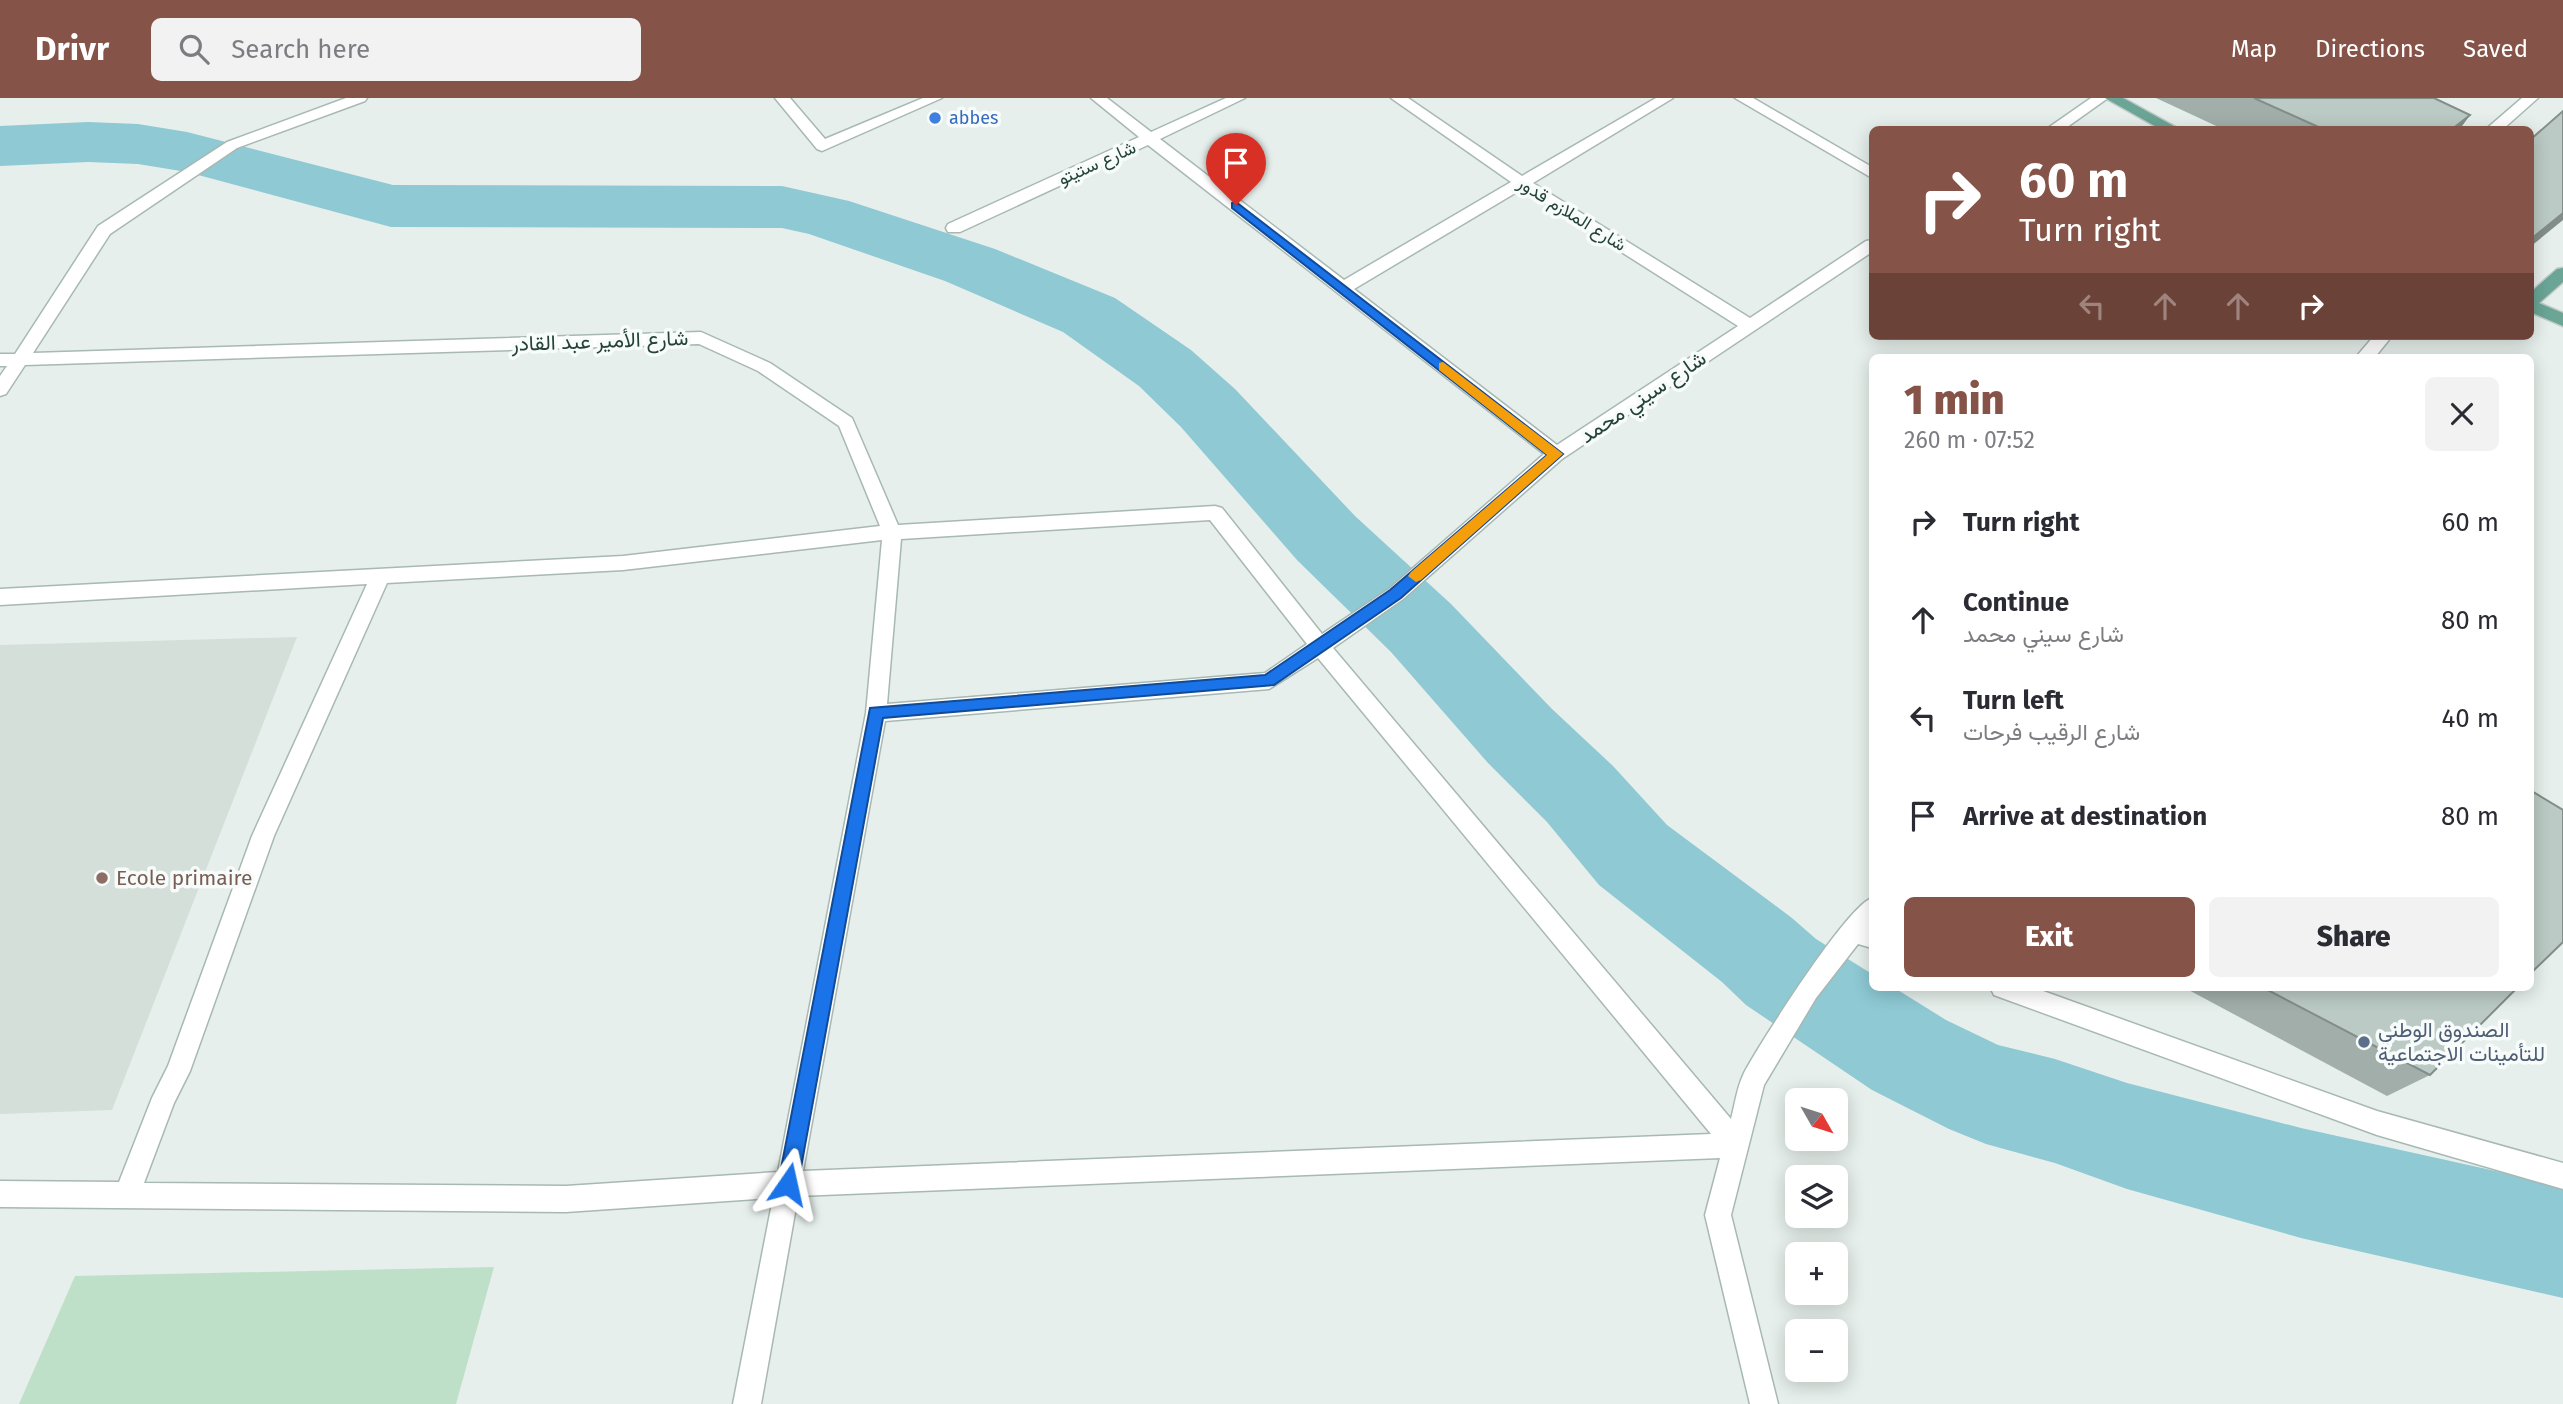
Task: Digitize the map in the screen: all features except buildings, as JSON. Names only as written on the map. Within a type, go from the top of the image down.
[{"type":"main road","points":[[2112,98],[2166,126]]},
{"type":"main road","points":[[2534,299],[2563,273]]},
{"type":"main road","points":[[2534,305],[2563,320]]},
{"type":"street","points":[[782,98],[822,146],[935,98]]},
{"type":"street","points":[[1098,98],[1556,454]]},
{"type":"street","name":"شارع ستيتو","points":[[954,228],[1238,98]]},
{"type":"street","name":"شارع الملازم قدور","points":[[1398,98],[1521,182],[1749,325]]},
{"type":"street","points":[[1343,288],[1666,98]]},
{"type":"street","points":[[1742,98],[1869,171]]},
{"type":"street","points":[[2058,126],[2101,98]]},
{"type":"street","points":[[2497,126],[2531,98]]},
{"type":"street","points":[[0,390],[10,359],[104,230],[232,145],[354,99]]},
{"type":"street","name":"شارع سيني محمد","points":[[876,713],[1269,681],[1395,594],[1556,454],[1869,248]]},
{"type":"street","name":"شارع الأمير عبد القادر","points":[[10,359],[701,338],[764,367],[846,422],[892,531],[876,713],[747,1404]]},
{"type":"street","points":[[2368,354],[2380,340]]},
{"type":"street","points":[[0,597],[380,579],[623,563],[892,531],[1215,513],[1320,646],[1736,1145]]},
{"type":"street","points":[[127,1195],[164,1098],[178,1071],[263,836],[380,579]]},
{"type":"street","points":[[1764,1404],[1718,1215],[1753,1081],[1808,990],[1862,935],[1869,916]]},
{"type":"street","points":[[2013,991],[2377,1123],[2563,1176]]},
{"type":"street","points":[[0,1194],[566,1199],[788,1184],[1736,1145]]},
{"type":"shaded area","name":"Ecole primaire","points":[[297,637],[112,1110],[0,1114],[0,645]]},
{"type":"green space","points":[[494,1267],[456,1404],[19,1404],[75,1276]]},
{"type":"waterway","points":[[0,146],[88,142],[138,144],[187,152],[301,180],[391,206],[782,207],[825,216],[970,265],[1089,315],[1165,368],[1208,408],[1326,538],[1421,628],[1520,736],[1580,794],[1633,855],[1757,950],[1781,972],[1909,1055],[1986,1093],[2055,1111],[2127,1136],[2301,1183],[2563,1242]]},
{"type":"slow traffic","points":[[1416,576],[1556,454],[1443,367]]},
{"type":"place","name":"abbes","points":[[935,118]]},
{"type":"place","name":"Ecole primaire","points":[[102,878]]},
{"type":"place","name":"الصندوق الوطني للتأمينات الاجتماعية","points":[[2364,1042]]},
{"type":"route","points":[[788,1184],[876,713],[1269,681],[1395,594],[1556,454],[1236,205]]}]
